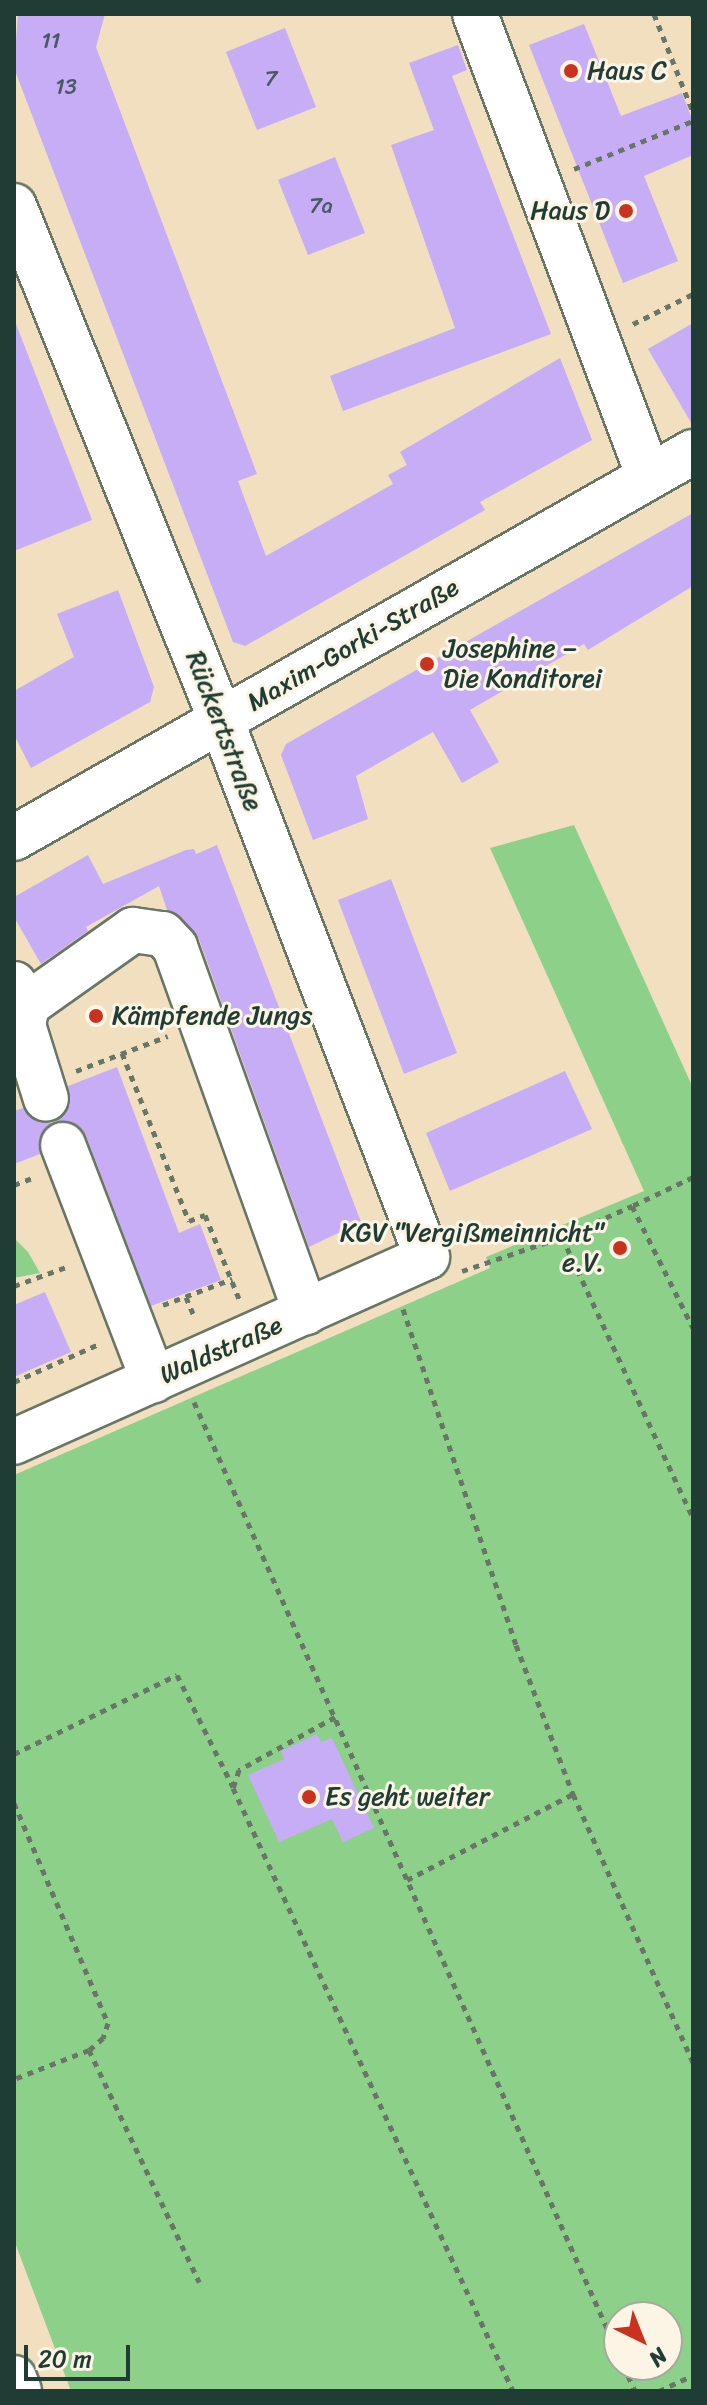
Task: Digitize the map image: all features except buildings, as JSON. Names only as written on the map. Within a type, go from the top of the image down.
[{"type":"street","points":[[475,14],[649,476]]},
{"type":"street","name":"Rückertstraße","points":[[14,206],[221,720],[408,1266]]},
{"type":"street","name":"Maxim-Gorki-Straße","points":[[14,838],[693,452]]},
{"type":"street","points":[[43,1091],[23,1025],[21,994],[133,930],[153,928],[175,947],[306,1312]]},
{"type":"street","points":[[63,1145],[131,1324],[166,1374]]},
{"type":"street","name":"Waldstraße","points":[[14,1442],[408,1266]]},
{"type":"street","points":[[14,2378],[19,2391]]},
{"type":"path","points":[[654,14],[693,112]]},
{"type":"path","points":[[539,183],[693,121]]},
{"type":"path","points":[[598,342],[693,294]]},
{"type":"path","points":[[43,1091],[122,1053],[202,1023]]},
{"type":"path","points":[[122,1053],[189,1221],[205,1215],[253,1335]]},
{"type":"path","points":[[693,1177],[562,1237],[466,1272],[408,1266],[516,1645],[573,1794],[693,2062]]},
{"type":"path","points":[[632,1206],[693,1328]]},
{"type":"path","points":[[562,1237],[693,1518]]},
{"type":"path","points":[[14,1286],[102,1253]]},
{"type":"path","points":[[18,1389],[14,1382],[131,1324],[232,1279]]},
{"type":"path","points":[[166,1374],[335,1717],[603,2319]]},
{"type":"path","points":[[14,1754],[177,1675],[233,1788],[513,2391]]},
{"type":"path","points":[[233,1788],[239,1770],[335,1717]]},
{"type":"path","points":[[407,1880],[573,1794]]},
{"type":"path","points":[[14,1803],[104,2002],[108,2023],[103,2038],[89,2050],[14,2079]]},
{"type":"path","points":[[89,2050],[199,2282]]},
{"type":"path","points":[[659,2391],[693,2375]]},
{"type":"green space","points":[[574,825],[693,1088],[693,2391],[71,2391],[14,2240],[14,1475],[490,1268],[486,1257],[644,1191],[490,848]]},
{"type":"green space","points":[[14,1238],[28,1252],[40,1273],[14,1278]]},
{"type":"place","name":"Haus C","points":[[571,71]]},
{"type":"place","name":"Haus D","points":[[626,211]]},
{"type":"place","name":"Josephine – Die Konditorei","points":[[427,664]]},
{"type":"place","name":"Kämpfende Jungs","points":[[96,1016]]},
{"type":"place","name":"KGV \"Vergißmeinnicht\" e.V.","points":[[620,1248]]},
{"type":"place","name":"Es geht weiter","points":[[309,1797]]}]
